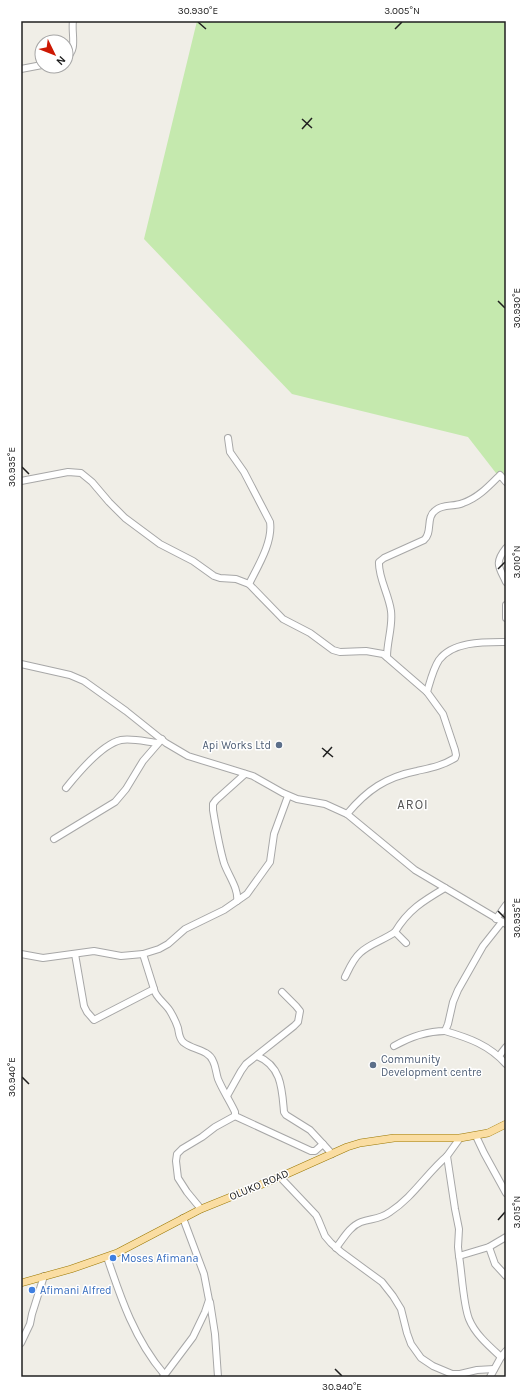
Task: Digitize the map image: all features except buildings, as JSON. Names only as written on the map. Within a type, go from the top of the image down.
[{"type":"main road","name":"OLUKO ROAD","points":[[21,1283],[107,1257],[202,1209],[280,1177],[347,1147],[372,1140],[422,1137],[460,1138],[476,1136],[506,1124]]},
{"type":"street","points":[[73,21],[73,34]]},
{"type":"street","points":[[21,69],[34,66]]},
{"type":"street","points":[[228,438],[230,452],[252,486],[270,522],[271,535],[249,584]]},
{"type":"street","points":[[21,481],[68,472],[81,473],[92,482],[125,518],[160,544],[192,561],[214,576],[236,579],[249,584],[283,619],[310,633],[333,650],[340,652],[366,651],[379,653],[387,657],[427,692],[443,714],[456,755],[454,758],[429,769],[403,775],[373,788],[365,794],[347,814]]},
{"type":"street","points":[[387,657],[391,613],[379,562],[384,558],[427,538],[430,517],[437,509],[459,505],[473,498],[486,489],[500,475],[506,482]]},
{"type":"street","points":[[506,548],[499,558],[498,568],[506,582]]},
{"type":"street","points":[[506,604],[506,618]]},
{"type":"street","points":[[427,692],[439,660],[445,654],[464,646],[479,643],[506,642]]},
{"type":"street","points":[[21,664],[70,675],[84,681],[120,707],[160,741],[188,756],[246,774],[264,782],[288,796],[325,804],[347,814],[415,870],[504,923],[483,946],[458,990],[445,1031]]},
{"type":"street","points":[[66,788],[90,760],[116,742],[127,740],[160,741]]},
{"type":"street","points":[[54,839],[115,802],[126,789],[143,761],[160,741]]},
{"type":"street","points":[[237,901],[238,897],[224,861],[213,804],[246,774]]},
{"type":"street","points":[[21,954],[43,958],[94,951],[121,956],[144,954],[168,944],[185,929],[224,910],[247,894],[270,862],[274,834],[288,796]]},
{"type":"street","points":[[345,977],[360,952],[387,938],[395,932],[407,915],[417,906],[444,888]]},
{"type":"street","points":[[496,919],[506,905]]},
{"type":"street","points":[[395,932],[406,943]]},
{"type":"street","points":[[75,954],[84,1006],[86,1012],[94,1020],[154,989]]},
{"type":"street","points":[[144,954],[156,994],[166,1004],[178,1026],[180,1038],[184,1043],[204,1052],[213,1061],[218,1079],[235,1112],[234,1116]]},
{"type":"street","points":[[227,1096],[246,1064],[298,1022],[300,1011],[282,992]]},
{"type":"street","points":[[394,1046],[409,1038],[437,1031],[445,1031],[474,1040],[489,1048],[506,1064]]},
{"type":"street","points":[[499,1056],[506,1047]]},
{"type":"street","points":[[257,1056],[266,1061],[281,1079],[284,1112],[286,1115],[310,1130],[332,1154]]},
{"type":"street","points":[[234,1116],[311,1151],[314,1151],[324,1144]]},
{"type":"street","points":[[202,1209],[187,1192],[178,1178],[176,1161],[177,1154],[182,1148],[234,1116]]},
{"type":"street","points":[[476,1136],[506,1193]]},
{"type":"street","points":[[336,1248],[349,1231],[359,1222],[381,1218],[400,1205],[423,1183],[437,1165],[447,1156],[460,1138]]},
{"type":"street","points":[[447,1156],[459,1229],[458,1247],[469,1319],[480,1336],[501,1357]]},
{"type":"street","points":[[280,1177],[316,1215],[325,1236],[336,1248],[382,1282],[401,1309],[411,1344],[421,1358],[433,1366],[452,1374],[470,1375],[477,1370],[494,1369]]},
{"type":"street","points":[[183,1218],[204,1274],[215,1334],[218,1377]]},
{"type":"street","points":[[459,1256],[489,1248],[506,1237]]},
{"type":"street","points":[[489,1248],[495,1264],[506,1276]]},
{"type":"street","points":[[107,1257],[118,1290],[141,1342],[163,1375],[193,1337],[209,1300]]},
{"type":"street","points":[[21,1343],[30,1324],[44,1276]]},
{"type":"street","points":[[490,1377],[501,1357],[506,1352]]},
{"type":"green space","points":[[197,21],[506,21],[506,486],[468,437],[292,394],[144,239]]},
{"type":"place","name":"Api Works Ltd","points":[[279,745]]},
{"type":"place","name":"Community Development centre","points":[[373,1065]]},
{"type":"place","name":"Moses Afimana","points":[[113,1258]]},
{"type":"place","name":"Afimani Alfred","points":[[32,1290]]},
{"type":"district","name":"AROI","points":[[413,804]]}]
